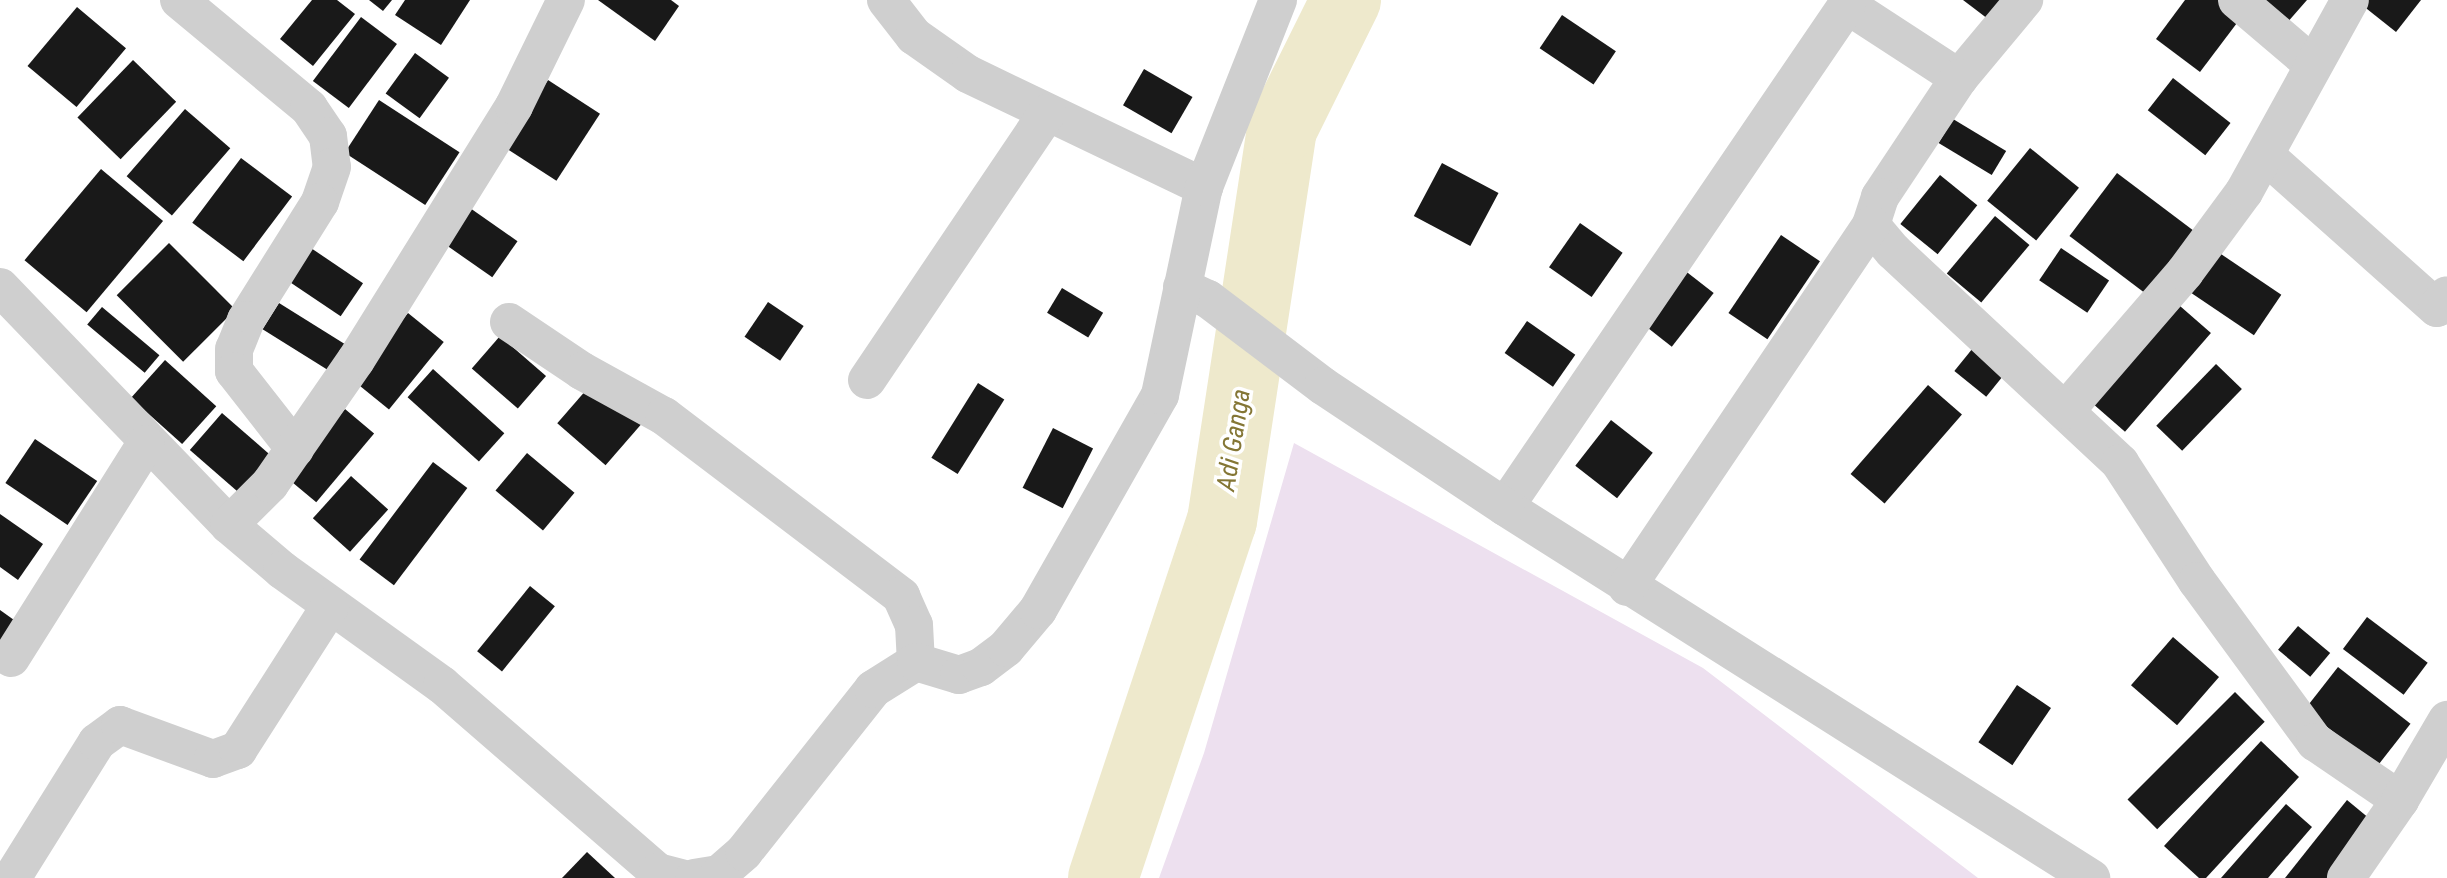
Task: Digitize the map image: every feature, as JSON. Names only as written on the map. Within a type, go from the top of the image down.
[{"type":"street","points":[[179,0],[309,108],[328,136],[332,167],[320,202],[246,320],[234,349],[234,371],[295,449]]},
{"type":"street","points":[[229,525],[270,484],[295,449],[482,160],[566,0]]},
{"type":"street","points":[[886,0],[925,43],[968,74],[1047,113],[1201,199]]},
{"type":"street","points":[[710,877],[765,830],[873,689],[916,662],[959,675],[981,667],[1006,648],[1038,610],[1160,395],[1191,287],[1201,199],[1278,0]]},
{"type":"street","points":[[1627,587],[1871,225],[1880,197],[1959,78],[2024,0]]},
{"type":"street","points":[[2237,0],[2311,63]]},
{"type":"street","points":[[2066,410],[2185,272],[2244,192],[2311,63],[2350,0]]},
{"type":"street","points":[[1505,508],[1849,3],[1959,78]]},
{"type":"street","points":[[867,380],[1047,113]]},
{"type":"street","points":[[2265,155],[2437,308],[2447,295]]},
{"type":"street","points":[[1871,225],[1893,251],[2120,463],[2294,718],[2315,742],[2400,800]]},
{"type":"street","points":[[0,287],[146,444],[229,525],[330,606],[442,685],[658,872],[681,878]]},
{"type":"street","points":[[1191,287],[1323,386],[1505,508],[2091,878]]},
{"type":"street","points":[[509,323],[582,371],[664,416],[901,596],[914,625],[916,662]]},
{"type":"street","points":[[11,658],[146,444]]},
{"type":"street","points":[[12,878],[97,742],[120,725],[213,759],[238,750],[330,606]]},
{"type":"street","points":[[2346,878],[2400,800],[2447,720]]},
{"type":"shaded area","points":[[1294,443],[1703,668],[1978,878],[1159,878],[1204,753]]},
{"type":"building","points":[[312,0],[337,0],[355,14],[313,66],[280,39]]},
{"type":"building","points":[[369,0],[392,0],[383,11]]},
{"type":"building","points":[[405,0],[470,0],[441,45],[395,15]]},
{"type":"building","points":[[598,0],[671,0],[679,6],[655,41]]},
{"type":"building","points":[[1963,0],[2009,0],[1992,22]]},
{"type":"building","points":[[2185,0],[2223,0],[2243,15],[2200,72],[2156,39]]},
{"type":"building","points":[[2246,0],[2307,0],[2280,31]]},
{"type":"building","points":[[2366,0],[2421,0],[2396,32],[2362,5]]},
{"type":"building","points":[[77,7],[126,48],[77,107],[28,66]]},
{"type":"building","points":[[1562,15],[1616,51],[1594,85],[1540,48]]},
{"type":"building","points":[[361,17],[397,44],[349,108],[313,81]]},
{"type":"building","points":[[415,53],[449,78],[420,118],[386,93]]},
{"type":"building","points":[[133,60],[176,102],[121,159],[77,118]]},
{"type":"building","points":[[1144,69],[1192,97],[1171,133],[1123,105]]},
{"type":"building","points":[[2173,78],[2231,123],[2205,155],[2148,110]]},
{"type":"building","points":[[548,80],[600,114],[556,181],[504,147]]},
{"type":"building","points":[[379,100],[460,152],[425,205],[345,153]]},
{"type":"building","points":[[185,109],[230,148],[172,216],[127,176]]},
{"type":"building","points":[[1953,119],[2006,151],[1992,175],[1939,143]]},
{"type":"building","points":[[2030,148],[2079,188],[2036,240],[1987,201]]},
{"type":"building","points":[[241,158],[292,197],[243,261],[192,223]]},
{"type":"building","points":[[1442,163],[1499,193],[1470,246],[1414,216]]},
{"type":"building","points":[[101,169],[163,221],[87,312],[25,260]]},
{"type":"building","points":[[2117,173],[2198,234],[2150,297],[2069,236]]},
{"type":"building","points":[[1940,175],[1977,205],[1938,254],[1900,224]]},
{"type":"building","points":[[470,208],[518,241],[492,277],[445,244]]},
{"type":"building","points":[[1995,216],[2029,245],[1981,302],[1947,273]]},
{"type":"building","points":[[1580,223],[1623,253],[1592,297],[1549,267]]},
{"type":"building","points":[[1781,235],[1820,261],[1767,339],[1728,313]]},
{"type":"building","points":[[169,243],[235,309],[183,362],[117,295]]},
{"type":"building","points":[[305,244],[363,283],[341,316],[283,277]]},
{"type":"building","points":[[2061,248],[2109,280],[2087,313],[2039,280]]},
{"type":"building","points":[[2215,250],[2281,295],[2254,335],[2188,291]]},
{"type":"building","points":[[1679,266],[1714,293],[1672,347],[1637,320]]},
{"type":"building","points":[[1062,288],[1103,313],[1088,338],[1047,313]]},
{"type":"building","points":[[768,302],[804,326],[780,361],[745,337]]},
{"type":"building","points":[[279,303],[352,349],[336,375],[263,329]]},
{"type":"building","points":[[2180,306],[2211,333],[2125,432],[2094,405]]},
{"type":"building","points":[[102,307],[159,355],[145,373],[87,325]]},
{"type":"building","points":[[408,313],[444,342],[389,410],[353,381]]},
{"type":"building","points":[[1527,321],[1575,355],[1553,387],[1505,353]]},
{"type":"building","points":[[500,336],[546,376],[518,408],[472,368]]},
{"type":"building","points":[[1977,343],[2009,369],[1986,397],[1954,371]]},
{"type":"building","points":[[165,360],[216,406],[182,444],[131,398]]},
{"type":"building","points":[[2216,364],[2242,389],[2182,451],[2156,426]]},
{"type":"building","points":[[433,369],[504,433],[479,461],[408,397]]},
{"type":"building","points":[[594,381],[642,423],[606,465],[557,423]]},
{"type":"building","points":[[978,383],[1004,399],[958,474],[931,458]]},
{"type":"building","points":[[1928,385],[1962,415],[1885,504],[1851,474]]},
{"type":"building","points":[[345,409],[374,433],[316,502],[287,478]]},
{"type":"building","points":[[222,413],[275,459],[243,496],[190,450]]},
{"type":"building","points":[[1611,420],[1653,453],[1617,498],[1575,466]]},
{"type":"building","points":[[1053,428],[1093,448],[1063,508],[1023,488]]},
{"type":"building","points":[[35,439],[97,481],[68,525],[5,483]]},
{"type":"building","points":[[527,453],[574,493],[543,530],[496,491]]},
{"type":"building","points":[[433,462],[467,488],[394,585],[360,559]]},
{"type":"building","points":[[351,476],[388,509],[350,552],[313,518]]},
{"type":"building","points":[[0,514],[43,544],[18,580],[0,567]]},
{"type":"building","points":[[530,586],[555,606],[502,671],[477,651]]},
{"type":"building","points":[[0,610],[21,625],[0,655]]},
{"type":"building","points":[[2367,617],[2428,663],[2404,695],[2343,649]]},
{"type":"building","points":[[2298,626],[2330,653],[2310,677],[2278,650]]},
{"type":"building","points":[[2173,637],[2219,677],[2177,725],[2131,685]]},
{"type":"building","points":[[2338,667],[2410,724],[2377,766],[2305,710]]},
{"type":"building","points":[[2017,685],[2051,708],[2012,765],[1978,742]]},
{"type":"building","points":[[2235,692],[2265,722],[2157,829],[2128,799]]},
{"type":"building","points":[[2261,741],[2299,777],[2206,878],[2199,878],[2164,846]]},
{"type":"building","points":[[2347,800],[2376,824],[2333,878],[2285,878]]},
{"type":"building","points":[[2286,804],[2312,827],[2268,878],[2221,878]]},
{"type":"building","points":[[587,852],[615,878],[562,878]]},
{"type":"waterway","name":"Adi Ganga","points":[[1103,878],[1222,521],[1282,129],[1346,0]]}]
